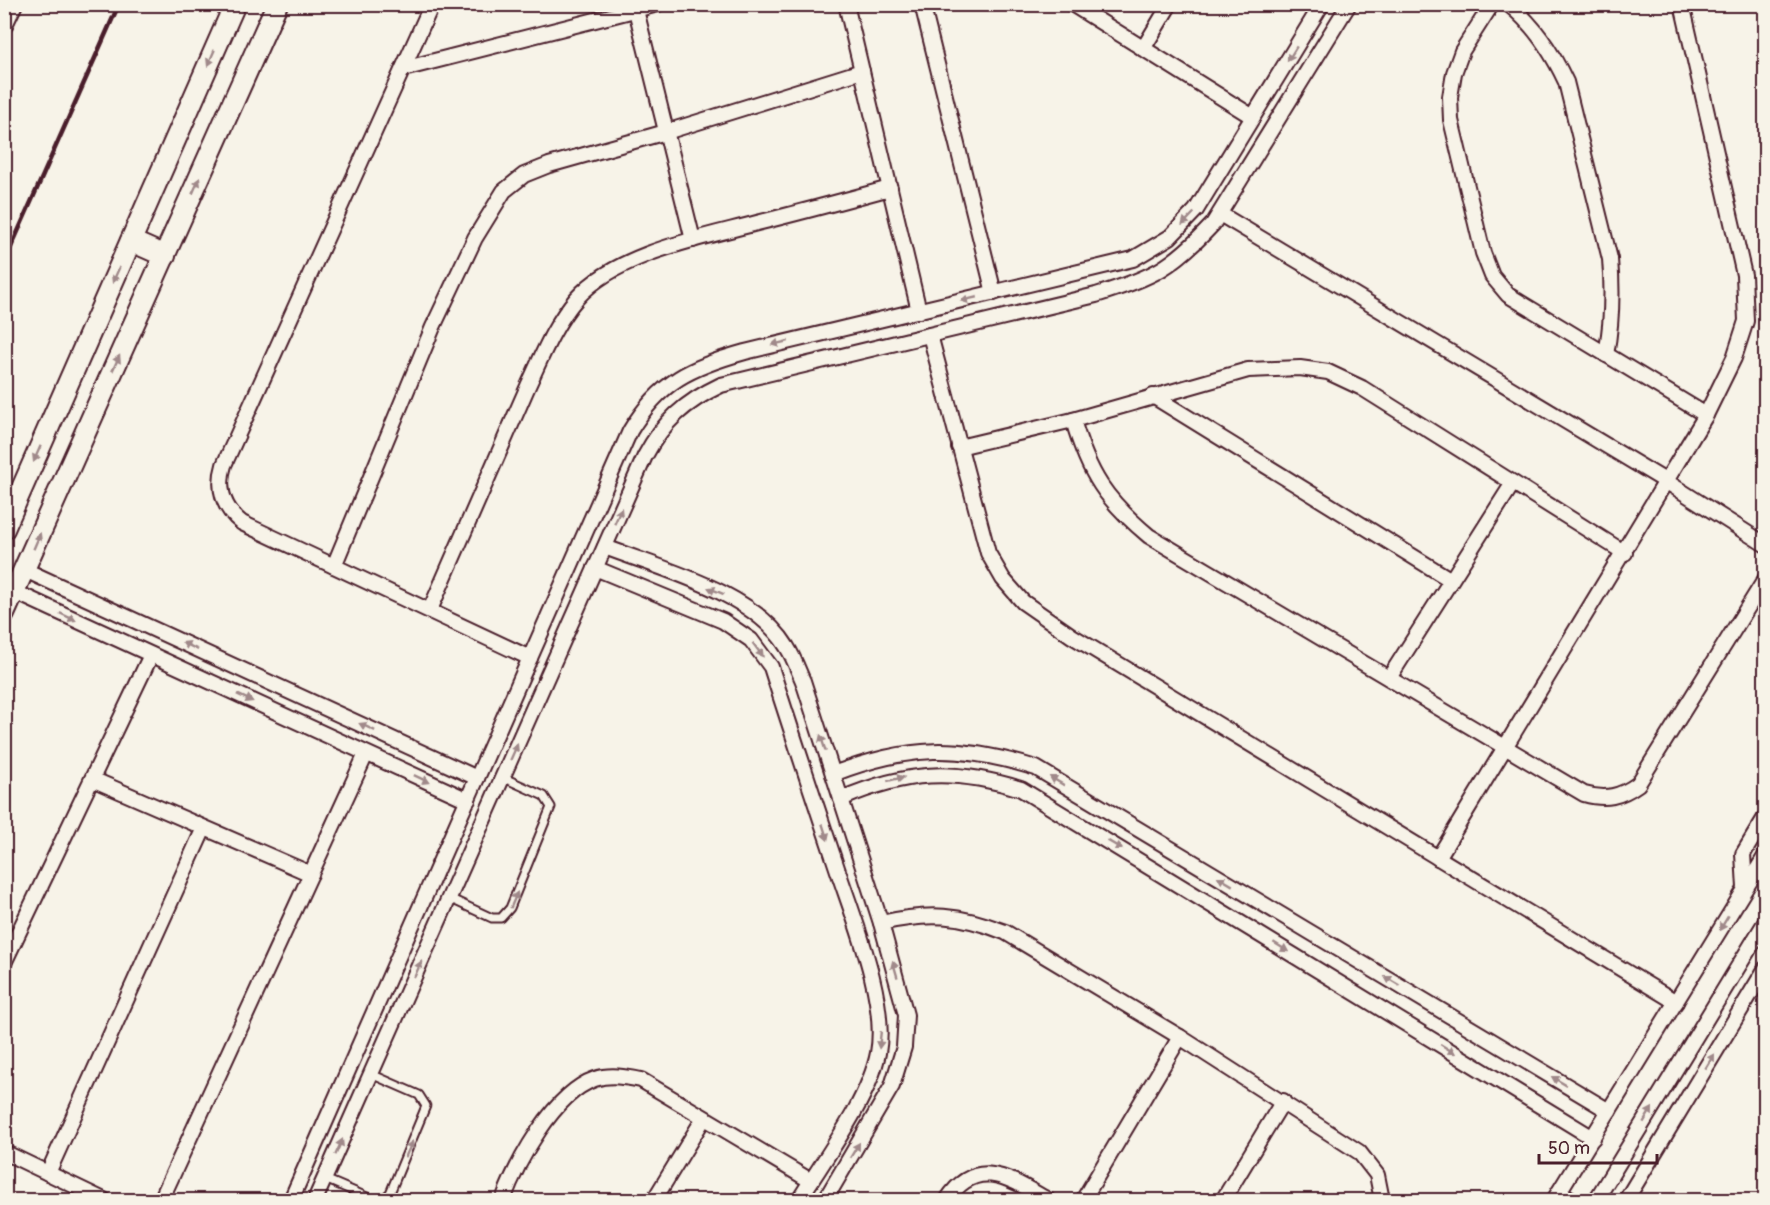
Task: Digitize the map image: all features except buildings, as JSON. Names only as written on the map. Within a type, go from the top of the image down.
[{"type":"street","points":[[4,27],[15,4]]},
{"type":"street","points":[[4,529],[235,4]]},
{"type":"street","points":[[4,614],[277,4]]},
{"type":"street","points":[[432,4],[221,474],[224,501],[234,517],[530,658]]},
{"type":"street","points":[[403,69],[609,11],[636,10],[658,4]]},
{"type":"street","points":[[846,4],[919,311]]},
{"type":"street","points":[[922,4],[994,293]]},
{"type":"street","points":[[1072,4],[1253,117]]},
{"type":"street","points":[[1143,49],[1170,4]]},
{"type":"street","points":[[291,1200],[638,418],[655,394],[680,376],[711,362],[745,351],[1133,260],[1170,237],[1196,210],[1322,4]]},
{"type":"street","points":[[315,1200],[645,456],[657,433],[675,412],[696,396],[721,385],[1096,295],[1142,280],[1184,255],[1220,214],[1348,4]]},
{"type":"street","points":[[1492,4],[1462,51],[1454,73],[1450,97],[1451,120],[1483,253],[1492,276],[1508,295],[1706,415]]},
{"type":"street","points":[[1508,4],[1538,34],[1554,57],[1566,82],[1610,259],[1613,300],[1606,355]]},
{"type":"street","points":[[1438,858],[1625,553],[1706,415],[1734,358],[1746,321],[1744,275],[1682,4]]},
{"type":"street","points":[[636,10],[693,240]]},
{"type":"street","points":[[334,566],[433,327],[475,238],[504,191],[524,175],[549,165],[666,132],[862,71]]},
{"type":"street","points":[[430,610],[528,386],[564,317],[578,297],[604,277],[632,261],[693,240],[890,188]]},
{"type":"street","points":[[1220,214],[1667,482],[1766,545]]},
{"type":"street","points":[[131,241],[165,256]]},
{"type":"street","points":[[930,334],[988,553],[1003,579],[1023,602],[1072,636],[1676,1002]]},
{"type":"street","points":[[745,351],[752,377]]},
{"type":"street","points":[[959,447],[1073,420],[1248,370],[1300,368],[1328,372],[1362,388],[1625,553]]},
{"type":"street","points":[[1153,396],[1451,580]]},
{"type":"street","points":[[1073,420],[1083,453],[1099,484],[1120,512],[1149,536],[1584,794],[1598,798],[1613,797],[1627,792],[1638,784],[1766,578]]},
{"type":"street","points":[[1389,678],[1513,483]]},
{"type":"street","points":[[605,547],[735,598],[764,620],[787,647],[803,681],[881,923],[906,1015],[904,1047],[887,1096],[825,1200]]},
{"type":"street","points":[[595,568],[723,621],[751,640],[771,667],[853,916],[878,1004],[881,1029],[878,1053],[872,1077],[799,1200]]},
{"type":"street","points":[[25,570],[477,778]]},
{"type":"street","points":[[15,592],[468,800]]},
{"type":"street","points":[[4,963],[151,655]]},
{"type":"street","points":[[833,774],[872,759],[913,751],[954,750],[999,757],[1035,768],[1610,1111]]},
{"type":"street","points":[[161,1200],[366,754]]},
{"type":"street","points":[[841,799],[875,784],[930,775],[949,774],[986,778],[1021,789],[1593,1138]]},
{"type":"street","points":[[92,779],[311,874]]},
{"type":"street","points":[[1745,889],[1743,854],[1766,816]]},
{"type":"street","points":[[48,1173],[204,828]]},
{"type":"street","points":[[1573,1200],[1556,1196],[1766,855]]},
{"type":"street","points":[[881,923],[912,916],[944,915],[975,920],[1023,943],[1283,1101],[1359,1152],[1377,1175],[1382,1200]]},
{"type":"street","points":[[1596,1200],[1766,921]]},
{"type":"street","points":[[1626,1200],[1766,968]]},
{"type":"street","points":[[1083,1200],[1180,1037]]},
{"type":"street","points":[[503,1200],[528,1150],[560,1103],[576,1088],[596,1078],[619,1076],[640,1080],[811,1181]]},
{"type":"street","points":[[1223,1200],[1283,1101]]},
{"type":"street","points":[[654,1200],[704,1118]]},
{"type":"street","points":[[4,1152],[104,1200]]},
{"type":"street","points":[[947,1200],[955,1188],[965,1180],[989,1174],[1003,1175],[1048,1200]]},
{"type":"lane","points":[[449,898],[492,918],[501,918],[510,908],[551,807],[544,796],[502,777]]},
{"type":"lane","points":[[371,1074],[419,1095],[426,1106],[388,1196],[382,1200]]},
{"type":"lane","points":[[325,1179],[374,1200]]},
{"type":"railway","points":[[4,263],[119,4]]}]
